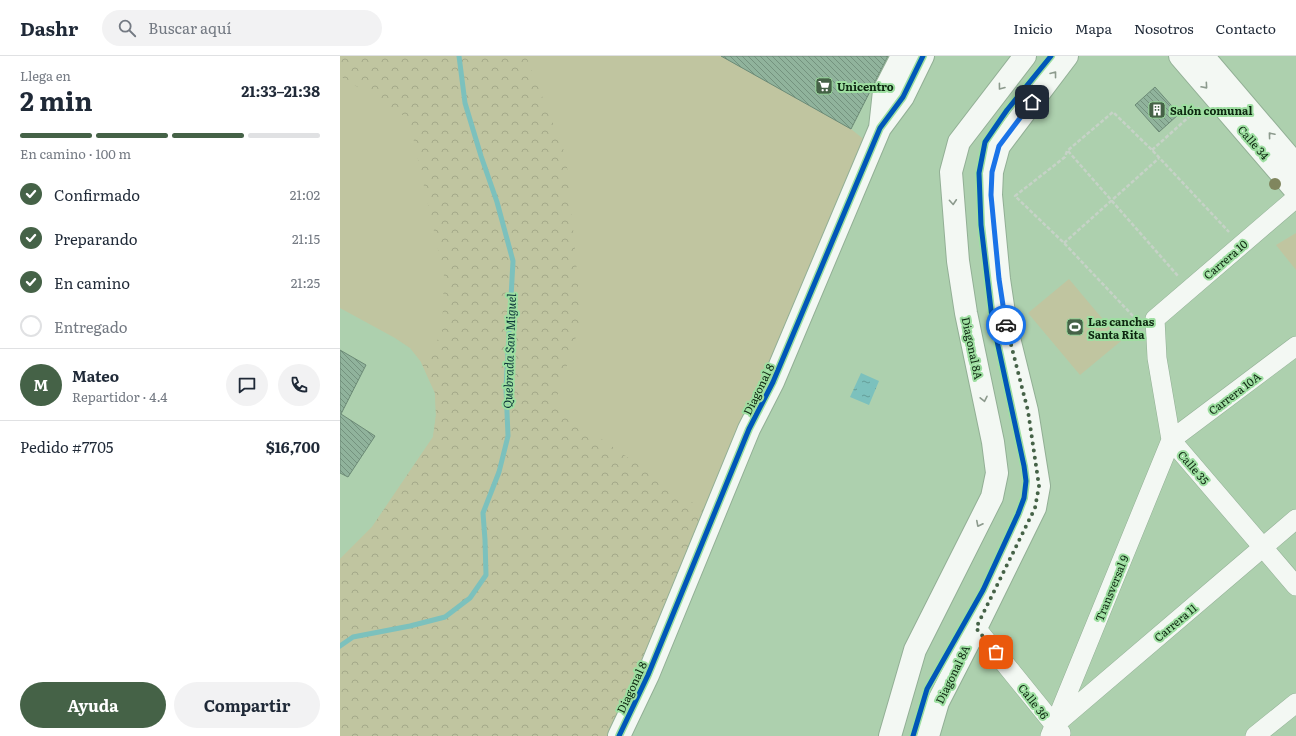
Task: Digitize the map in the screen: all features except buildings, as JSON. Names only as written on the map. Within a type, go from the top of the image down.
[{"type":"street","name":"Diagonal 8","points":[[880,128],[884,91],[902,56]]},
{"type":"street","name":"Diagonal 8","points":[[619,736],[648,675],[749,429],[773,382],[880,128],[903,97],[923,56]]},
{"type":"street","name":"Diagonal 8A","points":[[890,736],[915,650],[992,497],[996,473],[994,442],[962,291],[958,261],[951,172],[959,142],[1025,56]]},
{"type":"street","name":"Diagonal 8A","points":[[928,736],[938,702],[1035,508],[1039,486],[1028,411],[1006,326],[991,195],[992,172],[999,146],[1067,56]]},
{"type":"street","name":"Calle 34","points":[[1180,56],[1296,191]]},
{"type":"street","name":"Calle 34","points":[[1203,56],[1296,165]]},
{"type":"street","name":"Carrera 10","points":[[1155,320],[1296,198]]},
{"type":"street","name":"Calle 35","points":[[1155,320],[1157,358],[1171,440],[1296,586]]},
{"type":"street","name":"Carrera 10A","points":[[1171,440],[1296,346]]},
{"type":"street","name":"Transversal 9","points":[[1056,733],[1171,440]]},
{"type":"street","name":"Carrera 11","points":[[1056,733],[1296,519]]},
{"type":"street","name":"Calle 36","points":[[976,628],[1056,733]]},
{"type":"street","points":[[1255,736],[1296,703]]},
{"type":"path","points":[[1152,150],[1205,102]]},
{"type":"path","points":[[1133,316],[1064,243],[1015,196],[1065,157],[1067,151],[1113,112],[1152,150],[1229,232]]},
{"type":"path","points":[[1067,151],[1178,277]]},
{"type":"path","points":[[1064,243],[1159,158]]},
{"type":"green space","points":[[340,56],[721,56],[851,129],[876,149],[648,675],[340,736],[340,559],[372,527],[433,437],[436,415],[435,393],[421,362],[410,348],[395,338],[340,308]]},
{"type":"green space","points":[[340,56],[526,56],[566,156],[581,321],[554,406],[709,514],[612,736],[340,736],[340,559],[372,527],[433,437],[436,416],[435,393],[421,362],[442,334],[444,276],[409,119],[340,76]]},
{"type":"green space","points":[[1296,233],[1296,270],[1276,245]]},
{"type":"green space","name":"Las canchas Santa Rita","points":[[1069,279],[1121,341],[1080,375],[1028,313]]},
{"type":"water","points":[[861,373],[879,381],[869,405],[850,397]]},
{"type":"waterway","name":"Quebrada San Miguel","points":[[340,646],[353,637],[410,626],[445,617],[470,598],[486,575],[483,513],[499,472],[508,436],[506,388],[513,261],[497,202],[465,103],[459,56]]},
{"type":"cycle path","points":[[619,736],[648,675],[749,429],[773,382],[880,128],[903,97],[923,56]]},
{"type":"cycle path","points":[[913,736],[927,689],[983,590],[1024,498],[1026,481],[1024,466],[992,318],[981,225],[979,173],[985,142],[1007,110],[1051,56]]},
{"type":"way so far","points":[[996,652],[976,628],[1035,508],[1039,486],[1035,450],[1028,411],[1006,325]]},
{"type":"place","name":"Unicentro","points":[[824,86]]},
{"type":"place","name":"Salón comunal","points":[[1157,110]]},
{"type":"place","name":"Las canchas Santa Rita","points":[[1075,327]]},
{"type":"route","points":[[1006,325],[999,279],[991,195],[992,172],[999,146],[1032,102]]}]
